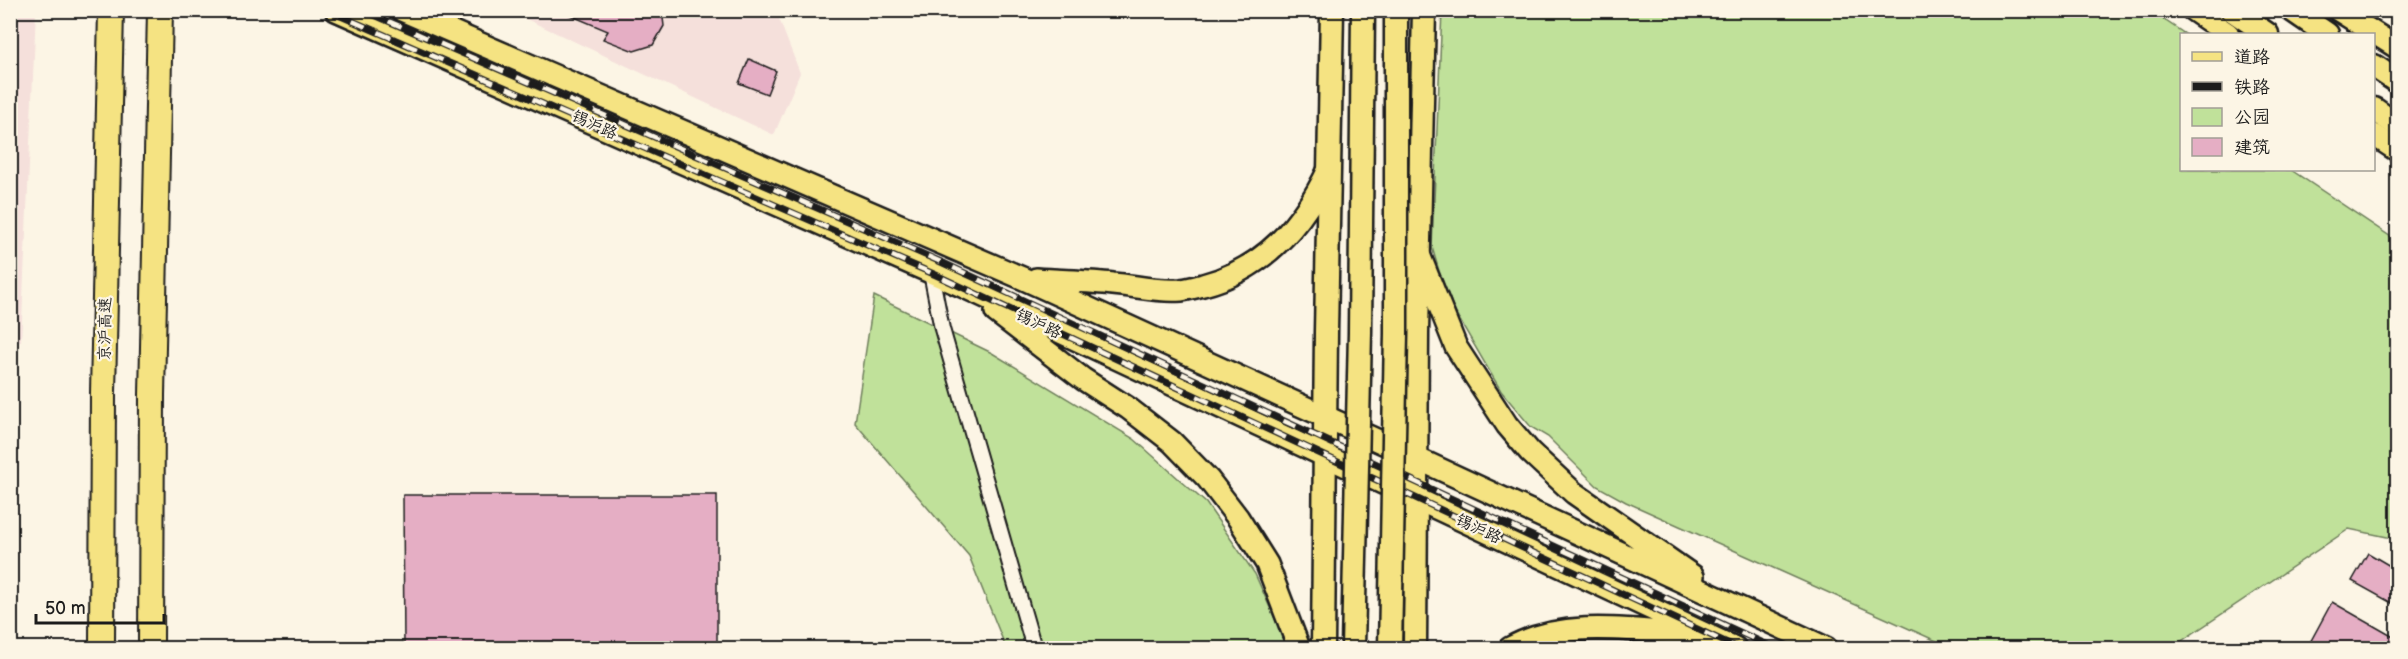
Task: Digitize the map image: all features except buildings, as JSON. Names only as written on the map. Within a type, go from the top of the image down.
[{"type":"highway","name":"京沪高速","points":[[102,648],[103,393],[111,10]]},
{"type":"highway","points":[[151,648],[152,395],[160,10]]},
{"type":"highway","points":[[1323,648],[1332,10]]},
{"type":"highway","points":[[1353,648],[1363,10]]},
{"type":"highway","points":[[1389,648],[1396,333],[1396,10]]},
{"type":"highway","points":[[1415,648],[1424,10]]},
{"type":"highway","points":[[2232,10],[2266,33]]},
{"type":"highway","points":[[2296,13],[2326,33]]},
{"type":"highway","points":[[2375,67],[2397,82]]},
{"type":"highway","points":[[2375,110],[2397,126]]},
{"type":"main road","name":"锡沪路","points":[[336,10],[962,286],[1325,458],[1735,648]]},
{"type":"main road","name":"锡沪路","points":[[402,10],[1022,278],[1732,605]]},
{"type":"main road","points":[[2193,10],[2227,33]]},
{"type":"main road","points":[[2338,10],[2374,33]]},
{"type":"main road","points":[[2375,34],[2397,48]]},
{"type":"main road","points":[[2375,136],[2397,151]]},
{"type":"main road","points":[[1022,278],[1113,284],[1161,290],[1183,290],[1220,281],[1252,266],[1277,246],[1298,223],[1315,198],[1330,168]]},
{"type":"main road","points":[[1419,256],[1456,347],[1507,425],[1530,452],[1574,493],[1732,605],[1826,648]]},
{"type":"main road","points":[[962,286],[1083,380],[1128,408],[1192,461],[1238,519],[1267,564],[1299,648]]},
{"type":"main road","points":[[1510,648],[1527,639],[1587,628],[1709,636]]},
{"type":"street","points":[[931,273],[945,341],[1034,648]]},
{"type":"shaded area","points":[[11,10],[36,11],[21,342],[10,337]]},
{"type":"shaded area","points":[[509,11],[776,11],[800,73],[774,135]]},
{"type":"green space","points":[[2006,10],[2151,11],[2184,33],[2180,33],[2180,171],[2292,171],[2397,241],[2397,539],[2349,529],[2171,648],[1952,648],[1626,502],[1597,486],[1548,437],[1531,427],[1501,391],[1455,312],[1439,271],[1432,247],[1442,11],[1958,11],[1999,16]]},
{"type":"green space","points":[[874,296],[992,353],[1134,439],[1206,503],[1255,574],[1288,648],[1006,648],[969,556],[855,423]]},
{"type":"railway","points":[[327,10],[936,275],[1738,648]]},
{"type":"railway","points":[[363,10],[941,262],[1774,648]]}]
